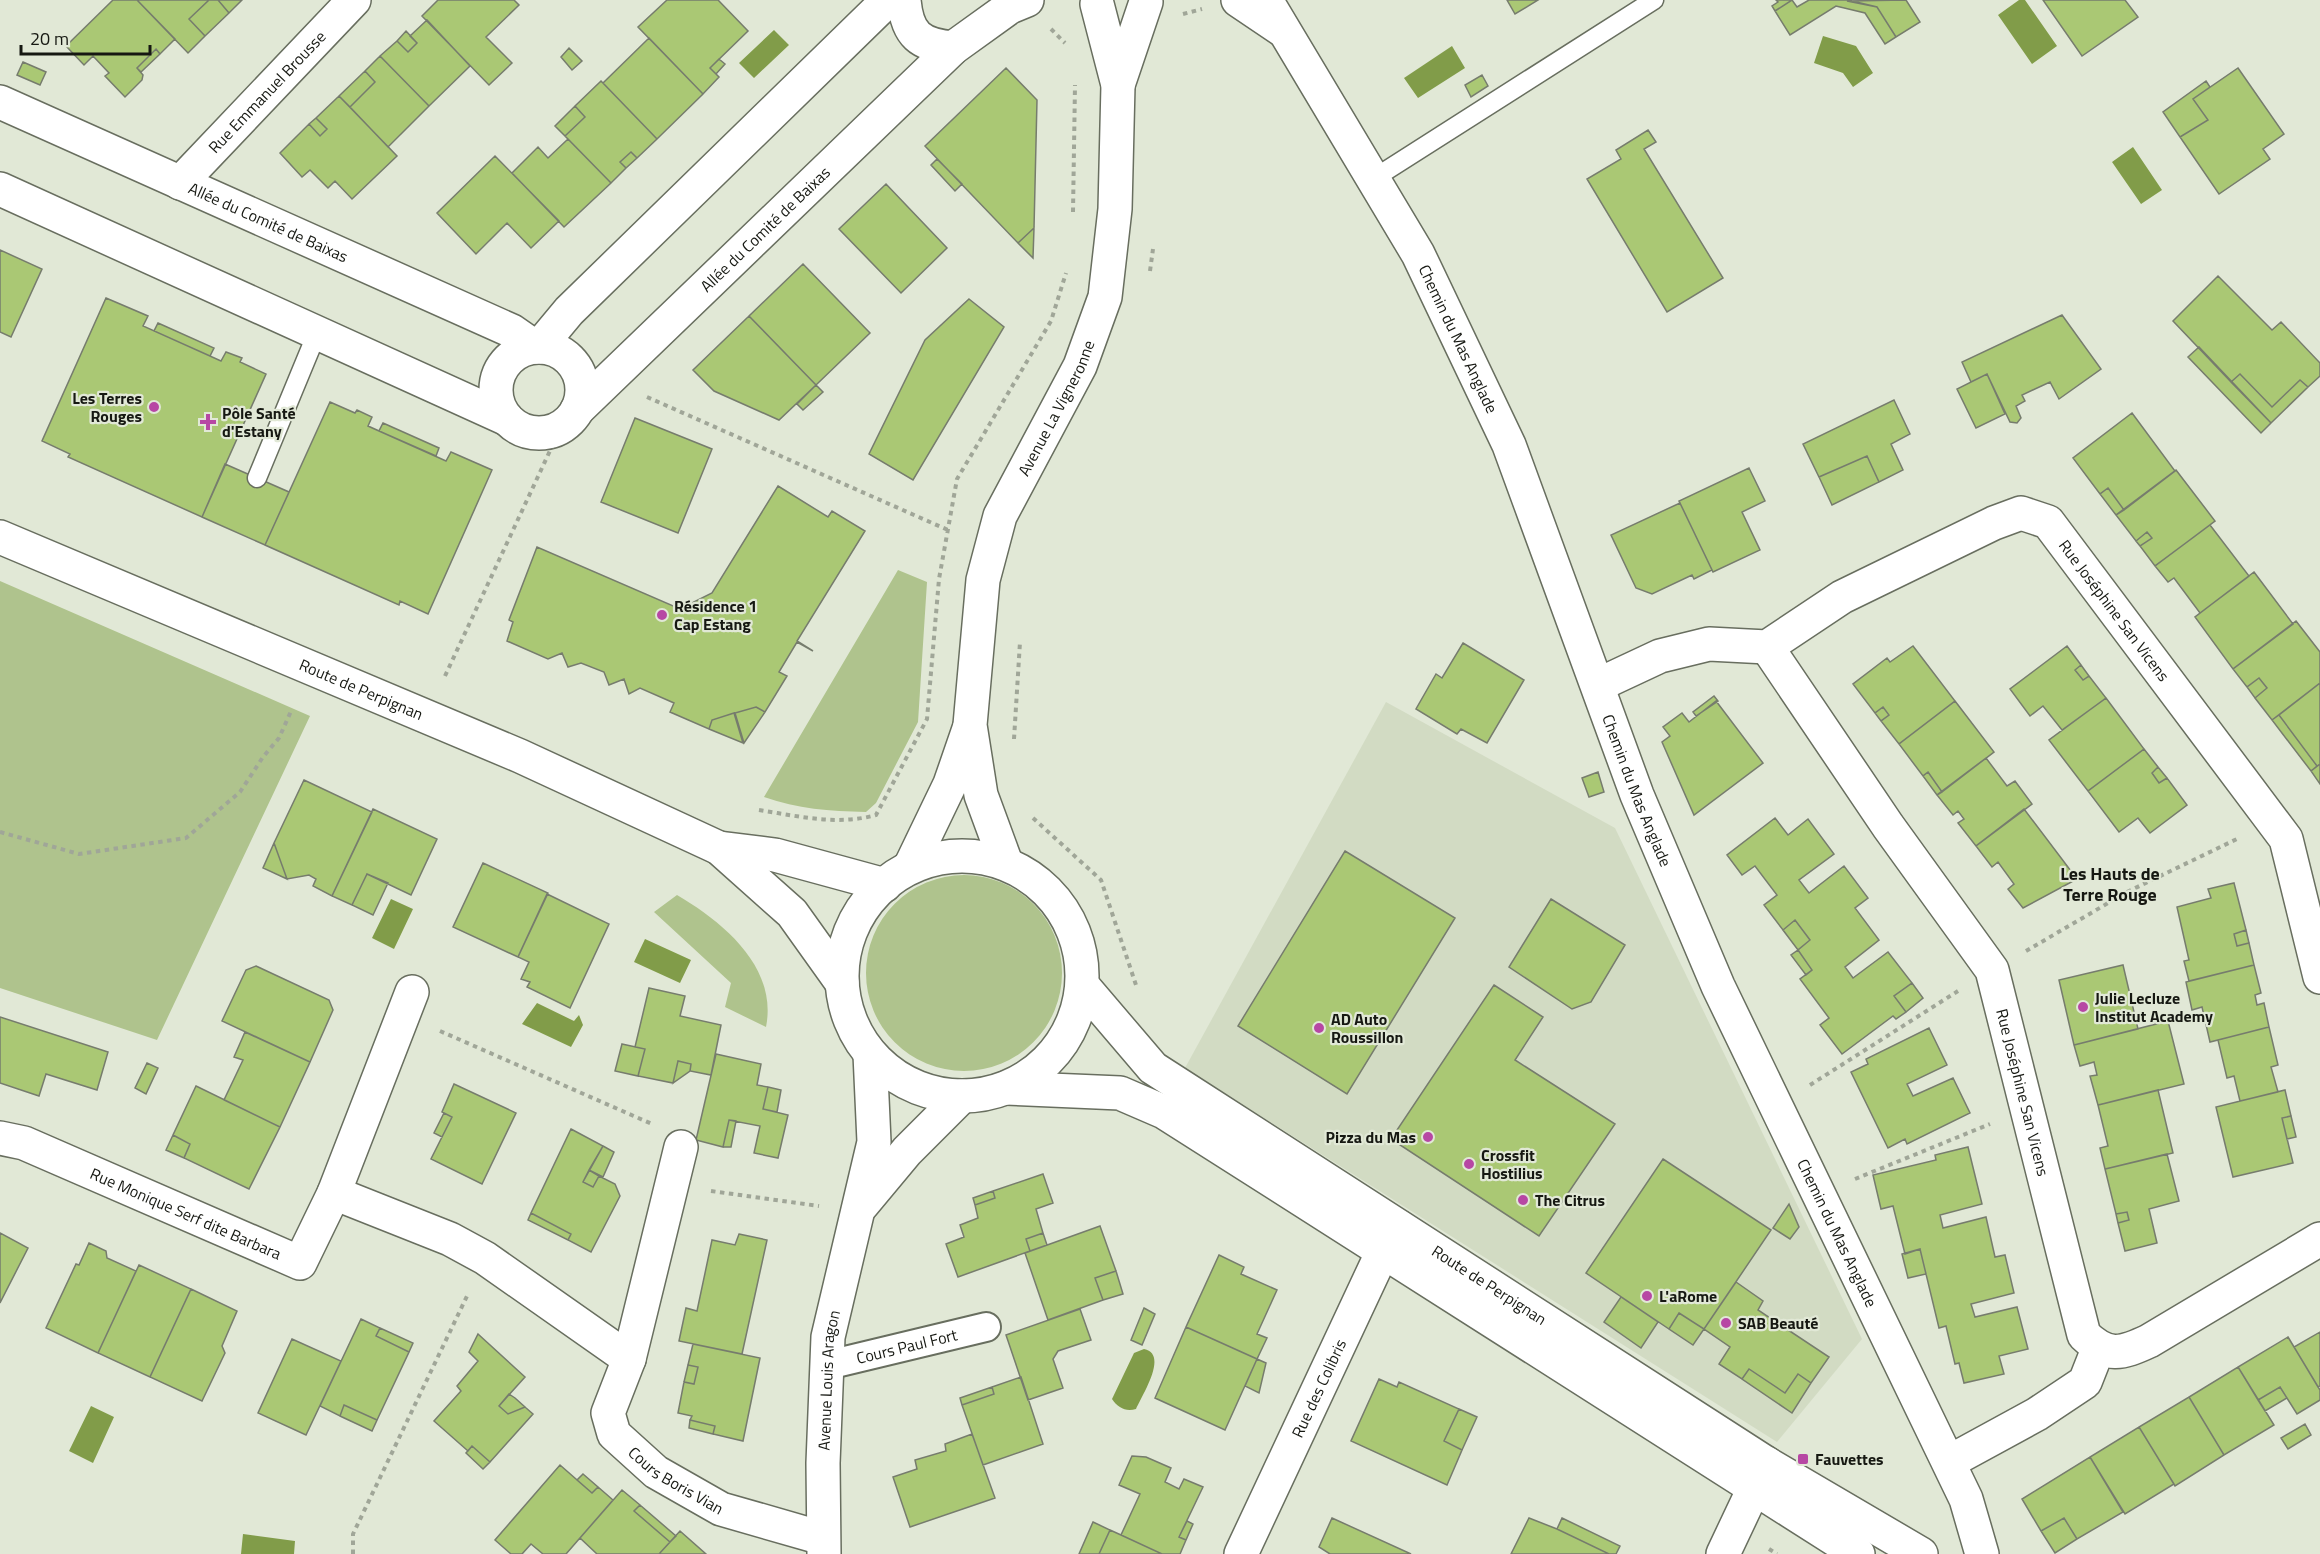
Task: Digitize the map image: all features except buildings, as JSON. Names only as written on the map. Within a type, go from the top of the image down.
[{"type":"street","name":"Rue Emmanuel Brousse","points":[[180,183],[354,0]]},
{"type":"street","points":[[507,419],[496,395],[498,378],[502,369],[515,354],[537,347],[569,311],[888,0]]},
{"type":"street","points":[[904,0],[906,18],[915,35],[930,46],[953,48]]},
{"type":"street","name":"Chemin du Mas Anglade","points":[[1238,0],[1285,32]]},
{"type":"street","name":"Chemin du Mas Anglade","points":[[1266,0],[1418,254],[1509,445],[1637,795],[1718,986],[1949,1462],[1966,1499],[1982,1554]]},
{"type":"street","name":"Allée du Comité de Baixas","points":[[569,419],[953,48],[1010,7],[1026,1]]},
{"type":"street","points":[[1093,2],[1122,7],[1158,6]]},
{"type":"street","name":"Avenue La Vigneronne","points":[[897,876],[950,784],[970,725],[983,580],[1000,516],[1080,366],[1106,297],[1115,209],[1118,85],[1093,2]]},
{"type":"street","name":"Avenue La Vigneronne","points":[[1118,85],[1158,6]]},
{"type":"street","name":"Allée du Comité de Baixas","points":[[0,102],[512,331],[537,347],[561,353],[574,364],[582,388],[569,419]]},
{"type":"street","points":[[0,189],[507,419],[518,428],[532,433],[569,419]]},
{"type":"street","name":"Rue Joséphine San Vicens","points":[[2098,1349],[2084,1335],[1992,970],[1888,826],[1767,647],[1842,597],[1994,523],[2021,513],[2048,522],[2286,839],[2320,977]]},
{"type":"street","name":"Route de Perpignan","points":[[0,537],[520,756],[719,848],[792,913],[842,983]]},
{"type":"street","points":[[1598,685],[1660,656],[1708,644],[1767,647]]},
{"type":"street","name":"Avenue La Vigneronne","points":[[970,725],[981,795],[1006,863]]},
{"type":"street","name":"Route de Perpignan","points":[[719,848],[897,876]]},
{"type":"street","points":[[974,856],[1006,863],[1040,883],[1065,912],[1080,948],[1083,986],[1076,1019],[1059,1048],[1036,1071],[1006,1088],[984,1094],[962,1096],[927,1091],[896,1077],[870,1054],[850,1020],[842,983],[844,950],[855,920],[874,893],[897,876],[941,857],[974,856]]},
{"type":"street","name":"Route de Perpignan","points":[[1083,986],[1153,1068],[1392,1238],[1760,1475],[1858,1554]]},
{"type":"street","name":"Rue Monique Serf dite Barbara","points":[[0,1138],[24,1143],[300,1263],[334,1193],[408,1004]]},
{"type":"street","name":"Avenue Louis Aragon","points":[[823,1546],[828,1337],[874,1142],[870,1054]]},
{"type":"street","name":"Route de Perpignan","points":[[1006,1088],[1120,1093],[1157,1109],[1392,1238]]},
{"type":"street","name":"Avenue Louis Aragon","points":[[857,1211],[907,1151],[962,1096]]},
{"type":"street","name":"Cours Boris Vian","points":[[676,1165],[629,1359],[608,1413],[614,1434],[656,1472],[721,1509],[823,1546]]},
{"type":"street","points":[[334,1193],[450,1239],[485,1258],[629,1359]]},
{"type":"street","name":"Rue des Colibris","points":[[1241,1554],[1392,1238]]},
{"type":"street","points":[[1949,1462],[2037,1414],[2085,1382],[2098,1349],[2126,1351],[2149,1341],[2320,1239]]},
{"type":"street","name":"Cours Paul Fort","points":[[828,1365],[986,1327]]},
{"type":"street","points":[[1723,1554],[1760,1475]]},
{"type":"street","name":"Route de Perpignan","points":[[1760,1475],[1921,1554]]},
{"type":"lane","points":[[1373,179],[1654,0]]},
{"type":"lane","points":[[257,478],[317,333]]},
{"type":"path","points":[[1026,1],[1069,47]]},
{"type":"path","points":[[1158,6],[1204,9]]},
{"type":"path","points":[[1072,223],[1075,77]]},
{"type":"path","points":[[1150,273],[1153,242]]},
{"type":"path","points":[[759,810],[838,821],[856,820],[876,815],[927,719],[939,579],[957,479],[1052,321],[1069,264]]},
{"type":"path","points":[[608,380],[948,530]]},
{"type":"path","points":[[445,676],[569,419]]},
{"type":"path","points":[[1014,741],[1020,635]]},
{"type":"path","points":[[0,832],[79,854],[186,838],[240,792],[263,757],[279,738],[292,708]]},
{"type":"path","points":[[1027,810],[1101,880],[1141,994]]},
{"type":"path","points":[[2017,956],[2127,892],[2249,833]]},
{"type":"path","points":[[1776,1106],[1969,985]]},
{"type":"path","points":[[408,1004],[651,1123],[676,1165],[857,1211]]},
{"type":"path","points":[[1887,1166],[2027,1109]]},
{"type":"path","points":[[352,1554],[353,1534],[485,1258]]},
{"type":"shaded area","points":[[2019,0],[2025,0],[2057,46],[2032,64],[1998,15]]},
{"type":"shaded area","points":[[774,30],[789,45],[754,78],[739,63]]},
{"type":"shaded area","points":[[1823,36],[1856,46],[1873,73],[1853,87],[1843,73],[1814,63]]},
{"type":"shaded area","points":[[1452,46],[1465,68],[1418,98],[1404,78]]},
{"type":"shaded area","points":[[2133,147],[2162,190],[2141,204],[2112,162]]},
{"type":"shaded area","points":[[898,570],[927,582],[918,722],[876,803],[866,812],[839,811],[801,807],[764,797]]},
{"type":"shaded area","points":[[0,581],[310,716],[157,1040],[0,988]]},
{"type":"shaded area","points":[[1386,702],[1615,828],[1862,1339],[1777,1442],[1185,1068]]},
{"type":"shaded area","points":[[974,875],[1002,882],[1019,891],[1034,903],[1046,918],[1055,935],[1061,954],[1061,992],[1055,1011],[1046,1028],[1034,1043],[1019,1055],[1002,1064],[983,1070],[954,1071],[926,1064],[909,1055],[894,1043],[882,1028],[873,1011],[867,992],[866,963],[873,935],[882,918],[894,903],[909,891],[926,882],[945,876]]},
{"type":"shaded area","points":[[677,895],[729,933],[755,966],[764,985],[768,1005],[766,1027],[725,1007],[731,983],[654,912]]},
{"type":"shaded area","points":[[391,899],[413,909],[394,949],[372,938]]},
{"type":"shaded area","points":[[645,939],[691,960],[680,983],[634,962]]},
{"type":"shaded area","points":[[537,1003],[574,1021],[579,1015],[583,1025],[571,1047],[522,1024]]},
{"type":"shaded area","points":[[1144,1349],[1151,1352],[1154,1359],[1152,1376],[1136,1409],[1122,1409],[1112,1399],[1134,1353]]},
{"type":"shaded area","points":[[91,1406],[114,1417],[93,1463],[69,1451]]},
{"type":"shaded area","points":[[243,1534],[295,1541],[294,1554],[241,1554]]},
{"type":"place","name":"Les Terres Rouges","points":[[154,407]]},
{"type":"place","name":"Pôle Santé d'Estany","points":[[208,422]]},
{"type":"place","name":"Résidence 1 Cap Estang","points":[[662,615]]},
{"type":"place","name":"Julie Lecluze Institut Academy","points":[[2083,1007]]},
{"type":"place","name":"AD Auto Roussillon","points":[[1319,1028]]},
{"type":"place","name":"Pizza du Mas","points":[[1428,1137]]},
{"type":"place","name":"Crossfit Hostilius","points":[[1469,1164]]},
{"type":"place","name":"The Citrus","points":[[1523,1200]]},
{"type":"place","name":"L'aRome","points":[[1647,1296]]},
{"type":"place","name":"SAB Beauté","points":[[1726,1323]]},
{"type":"place","name":"Fauvettes","points":[[1803,1459]]},
{"type":"district","name":"Les Hauts de Terre Rouge","points":[[2110,883]]}]
